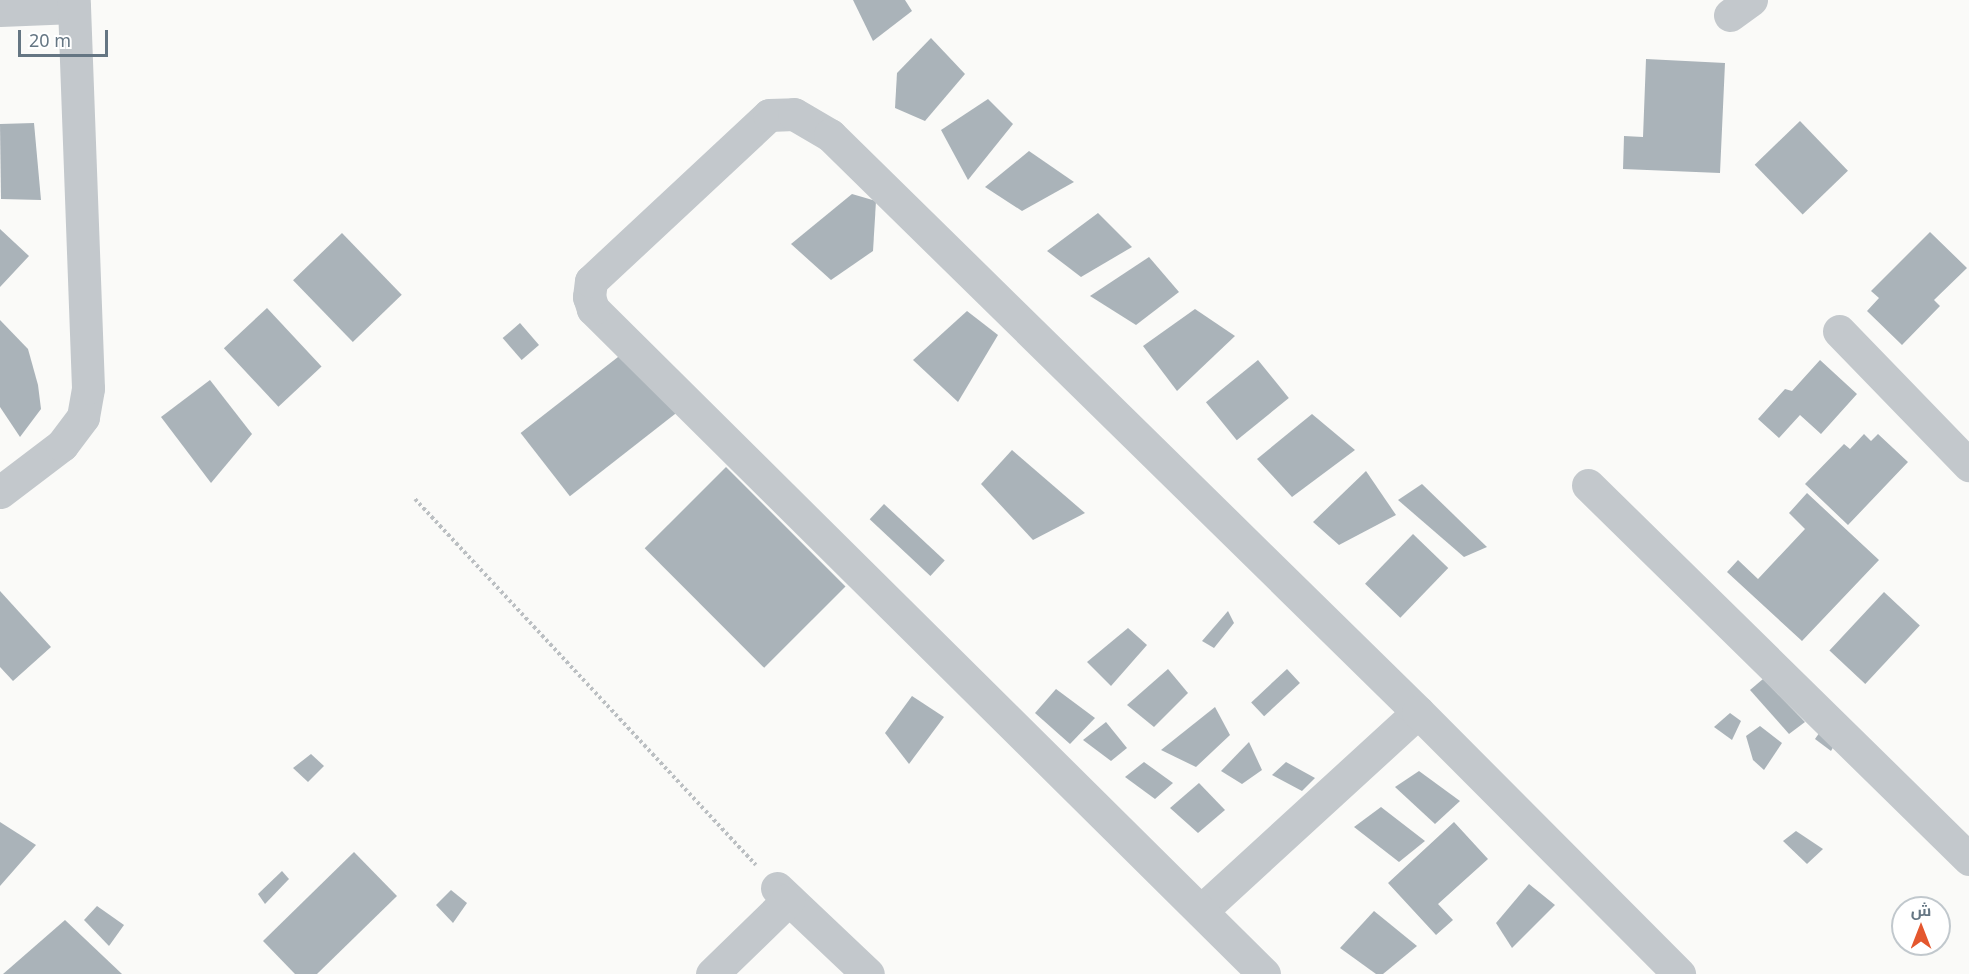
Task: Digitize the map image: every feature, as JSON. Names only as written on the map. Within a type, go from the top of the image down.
[{"type":"street","points":[[0,10],[74,4],[88,388],[83,417],[62,444],[0,492]]},
{"type":"street","points":[[1264,974],[593,309],[589,297],[591,281],[769,115],[794,114],[830,135],[1418,711],[1678,974]]},
{"type":"street","points":[[1839,331],[1969,465]]},
{"type":"street","points":[[1588,485],[1969,860]]},
{"type":"street","points":[[1201,911],[1418,711]]},
{"type":"street","points":[[712,974],[783,893],[868,974]]},
{"type":"path","points":[[415,499],[783,893]]},
{"type":"building","points":[[853,0],[905,0],[912,11],[873,41]]},
{"type":"building","points":[[931,38],[965,74],[925,121],[895,108],[897,73]]},
{"type":"building","points":[[1646,59],[1725,63],[1720,173],[1623,169],[1624,136],[1643,137]]},
{"type":"building","points":[[988,99],[1013,124],[968,180],[941,130]]},
{"type":"building","points":[[1800,121],[1848,171],[1803,214],[1755,165]]},
{"type":"building","points":[[34,123],[41,200],[1,199],[0,124]]},
{"type":"building","points":[[1029,151],[1074,182],[1022,211],[985,187]]},
{"type":"building","points":[[852,194],[876,201],[873,251],[831,280],[791,244]]},
{"type":"building","points":[[1098,213],[1132,247],[1081,277],[1047,251]]},
{"type":"building","points":[[0,229],[29,256],[0,287]]},
{"type":"building","points":[[1930,232],[1967,268],[1934,300],[1940,306],[1902,345],[1867,311],[1879,298],[1871,291]]},
{"type":"building","points":[[342,233],[402,295],[353,342],[293,280]]},
{"type":"building","points":[[1149,257],[1179,292],[1136,325],[1090,296]]},
{"type":"building","points":[[267,308],[322,367],[278,407],[224,348]]},
{"type":"building","points":[[1195,309],[1235,336],[1177,391],[1143,346]]},
{"type":"building","points":[[967,311],[998,335],[958,402],[913,360]]},
{"type":"building","points":[[0,320],[28,349],[38,385],[41,409],[20,437],[0,407]]},
{"type":"building","points":[[520,323],[539,345],[522,360],[503,338]]},
{"type":"building","points":[[627,350],[676,413],[570,496],[521,433]]},
{"type":"building","points":[[1258,360],[1289,398],[1237,440],[1206,402]]},
{"type":"building","points":[[1820,360],[1857,394],[1821,434],[1800,415],[1779,438],[1758,419],[1785,389],[1792,391]]},
{"type":"building","points":[[210,380],[252,434],[211,483],[161,417]]},
{"type":"building","points":[[1312,414],[1355,450],[1292,497],[1257,459]]},
{"type":"building","points":[[1864,434],[1871,441],[1878,434],[1908,462],[1848,525],[1805,484],[1844,444],[1850,449]]},
{"type":"building","points":[[1012,450],[1085,513],[1033,540],[981,484]]},
{"type":"building","points":[[726,467],[846,587],[764,668],[645,548]]},
{"type":"building","points":[[1366,471],[1396,515],[1339,545],[1313,522]]},
{"type":"building","points":[[1422,484],[1487,547],[1464,557],[1398,500]]},
{"type":"building","points":[[1807,493],[1879,560],[1802,641],[1727,572],[1738,560],[1758,579],[1805,529],[1789,513]]},
{"type":"building","points":[[884,504],[945,561],[930,576],[870,519]]},
{"type":"building","points":[[1413,534],[1448,568],[1400,618],[1365,584]]},
{"type":"building","points":[[0,591],[51,647],[13,681],[0,667]]},
{"type":"building","points":[[1884,592],[1920,625],[1865,684],[1829,651]]},
{"type":"building","points":[[1228,611],[1234,623],[1214,648],[1202,641]]},
{"type":"building","points":[[1128,628],[1147,645],[1111,686],[1087,662]]},
{"type":"building","points":[[1168,669],[1188,693],[1154,727],[1127,705]]},
{"type":"building","points":[[1287,669],[1300,683],[1264,716],[1251,702]]},
{"type":"building","points":[[1763,679],[1805,722],[1789,734],[1750,690]]},
{"type":"building","points":[[1056,689],[1095,718],[1070,744],[1035,713]]},
{"type":"building","points":[[912,696],[944,717],[909,764],[885,733]]},
{"type":"building","points":[[1215,707],[1230,735],[1196,767],[1161,750]]},
{"type":"building","points":[[1730,713],[1741,721],[1732,740],[1714,727]]},
{"type":"building","points":[[1106,722],[1127,748],[1111,761],[1083,740]]},
{"type":"building","points":[[1760,726],[1782,743],[1764,770],[1753,760],[1746,736]]},
{"type":"building","points":[[1822,729],[1836,742],[1831,751],[1815,739]]},
{"type":"building","points":[[1249,742],[1262,770],[1242,784],[1221,771]]},
{"type":"building","points":[[311,754],[324,766],[308,782],[293,768]]},
{"type":"building","points":[[1144,762],[1173,783],[1155,799],[1125,777]]},
{"type":"building","points":[[1286,762],[1315,778],[1302,791],[1272,775]]},
{"type":"building","points":[[1419,771],[1460,801],[1435,824],[1395,787]]},
{"type":"building","points":[[1199,783],[1225,810],[1198,833],[1170,808]]},
{"type":"building","points":[[1381,807],[1425,841],[1399,862],[1354,827]]},
{"type":"building","points":[[0,822],[36,845],[0,886]]},
{"type":"building","points":[[1454,822],[1488,859],[1438,904],[1453,920],[1436,935],[1388,883]]},
{"type":"building","points":[[1796,831],[1823,849],[1807,864],[1783,841]]},
{"type":"building","points":[[354,852],[397,896],[317,974],[295,974],[263,941]]},
{"type":"building","points":[[282,871],[289,879],[265,904],[258,894]]},
{"type":"building","points":[[1529,884],[1555,905],[1512,948],[1496,923]]},
{"type":"building","points":[[451,890],[467,903],[453,923],[436,905]]},
{"type":"building","points":[[97,906],[124,925],[109,946],[84,920]]},
{"type":"building","points":[[1374,911],[1417,946],[1383,974],[1376,974],[1340,948]]},
{"type":"building","points":[[65,920],[122,974],[3,974]]}]
